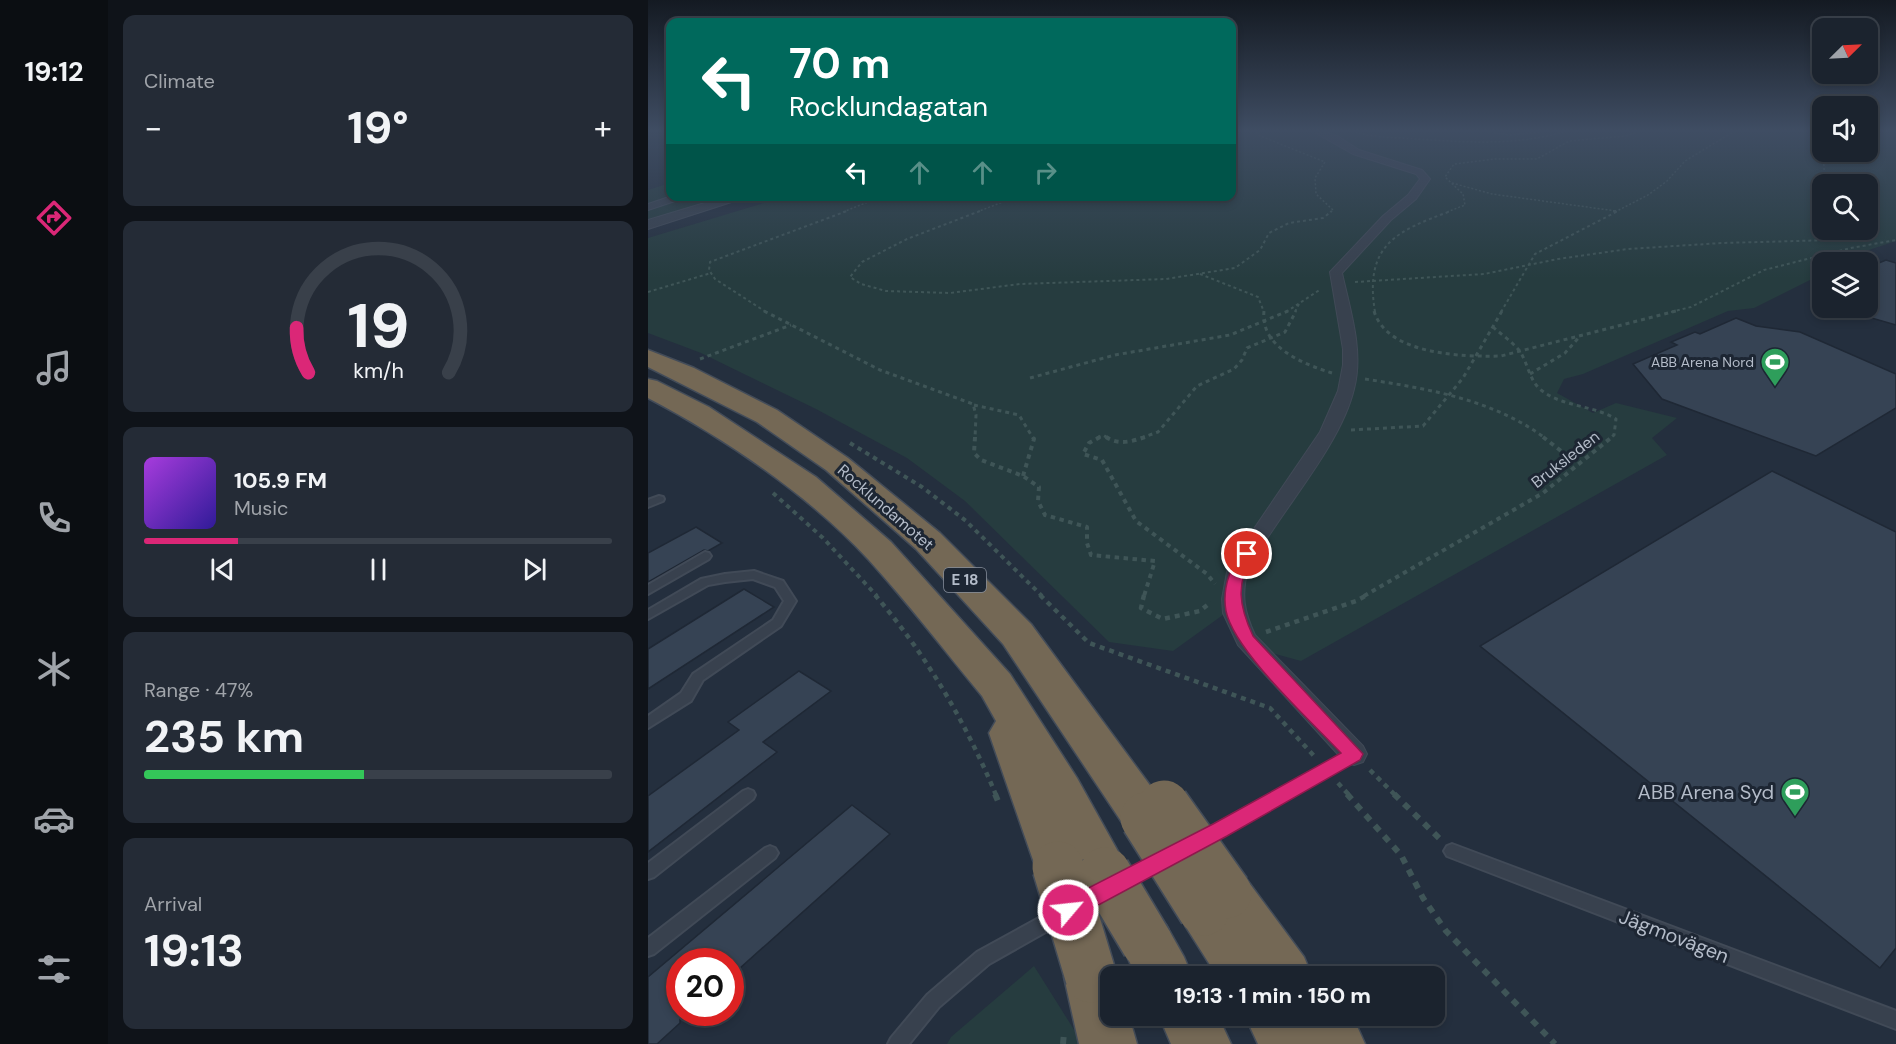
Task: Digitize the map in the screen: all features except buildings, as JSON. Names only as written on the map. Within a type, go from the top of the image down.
[{"type":"highway","name":"Rocklundamotet","points":[[648,358],[685,374],[767,416],[837,464],[936,550],[1017,634],[1088,731],[1155,812],[1215,901]]},
{"type":"highway","name":"E 18","points":[[648,387],[699,413],[806,484],[879,550],[996,685],[1019,766],[1038,810],[1084,878],[1156,960]]},
{"type":"highway","name":"E 18","points":[[1084,878],[1091,977],[1108,1044]]},
{"type":"highway","name":"E 18","points":[[1215,901],[1244,966]]},
{"type":"highway","name":"E 18","points":[[1215,901],[1276,966]]},
{"type":"highway","points":[[1192,1026],[1202,1044]]},
{"type":"highway","points":[[1280,1026],[1292,1044]]},
{"type":"highway","points":[[1322,1026],[1336,1044]]},
{"type":"street","points":[[1354,754],[1246,639],[1234,613],[1234,581],[1238,567],[1328,432],[1340,409],[1351,365],[1336,272],[1387,218],[1412,197],[1423,181]]},
{"type":"street","points":[[648,207],[668,201]]},
{"type":"street","points":[[648,225],[727,201]]},
{"type":"lane","points":[[648,504],[659,499]]},
{"type":"lane","points":[[648,590],[705,556]]},
{"type":"lane","points":[[648,615],[705,582],[754,575],[779,584],[790,601],[777,623],[698,677],[686,697],[648,723]]},
{"type":"lane","points":[[897,1044],[933,1001],[1084,878],[1327,769],[1354,754]]},
{"type":"lane","points":[[648,872],[747,795]]},
{"type":"lane","name":"Jägmovägen","points":[[1452,852],[1896,1020]]},
{"type":"lane","points":[[648,948],[770,853]]},
{"type":"path","points":[[1005,201],[907,239],[862,262],[850,277],[861,284],[886,291],[950,293],[1020,284],[1166,279],[1235,268],[1260,250],[1269,233],[1289,223],[1323,218],[1333,210],[1316,194],[1315,181]]},
{"type":"path","points":[[1444,181],[1492,194],[1617,211]]},
{"type":"path","points":[[1328,432],[1423,426],[1463,378],[1535,254],[1648,195],[1667,181]]},
{"type":"path","points":[[1450,182],[1463,194],[1465,206],[1421,223],[1390,240],[1384,248],[1373,280],[1371,303],[1380,328],[1391,338],[1407,346],[1473,358],[1519,352],[1551,341],[1691,307],[1764,270],[1851,248],[1896,240]]},
{"type":"path","points":[[871,201],[711,262],[711,273],[727,289],[791,325],[880,370],[973,404],[1019,415],[1034,439],[1023,476]]},
{"type":"path","points":[[1030,378],[1115,355],[1230,335],[1285,313],[1315,291],[1338,284],[1484,274],[1529,264],[1628,249],[1741,242],[1834,240]]},
{"type":"path","points":[[648,292],[711,273]]},
{"type":"path","points":[[1200,274],[1258,297],[1264,310],[1262,322],[1272,338],[1281,348],[1314,368],[1349,377],[1449,395],[1521,422],[1578,464]]},
{"type":"path","points":[[1217,587],[1207,574],[1136,521],[1102,460],[1083,454],[1089,443],[1103,435],[1114,442],[1133,441],[1158,432],[1197,386],[1234,369],[1242,360],[1247,348],[1286,332],[1300,302]]},
{"type":"path","points":[[697,360],[791,325]]},
{"type":"path","name":"Bruksleden","points":[[1246,639],[1356,601],[1543,493],[1614,435],[1616,419],[1607,412],[1566,402],[1542,391],[1519,352],[1493,327]]},
{"type":"path","points":[[1530,374],[1565,352],[1581,335]]},
{"type":"path","points":[[973,404],[976,415],[974,453],[981,460],[1023,476],[1039,487],[1038,501],[1045,515],[1087,527],[1087,543],[1091,555],[1155,561],[1141,609],[1163,619],[1200,612],[1214,599]]},
{"type":"path","points":[[772,492],[830,545],[875,595],[924,659],[983,761],[1004,816]]},
{"type":"path","points":[[1089,643],[1270,708],[1327,769],[1401,855],[1423,898],[1446,931],[1555,1044]]},
{"type":"path","points":[[1354,754],[1452,852]]},
{"type":"green space","points":[[1236,181],[1812,181],[1812,240],[1878,240],[1878,181],[1896,181],[1896,241],[1865,252],[1812,252],[1812,279],[1754,308],[1728,311],[1583,374],[1564,379],[1557,393],[1593,413],[1616,403],[1677,418],[1652,438],[1667,455],[1301,661],[1257,649],[1234,607],[1173,651],[1109,642],[965,501],[907,458],[816,409],[701,353],[648,333],[648,238],[771,201],[1236,201]]},
{"type":"green space","points":[[666,184],[666,201],[722,201],[648,222],[648,190]]},
{"type":"green space","points":[[1034,966],[1083,1044],[947,1044],[951,1037]]},
{"type":"place","name":"ABB Arena Nord","points":[[1775,388]]},
{"type":"place","name":"ABB Arena Syd","points":[[1795,818]]},
{"type":"route","points":[[1068,910],[1220,830],[1354,754],[1246,639],[1234,613],[1233,598],[1238,567],[1247,554]]}]
